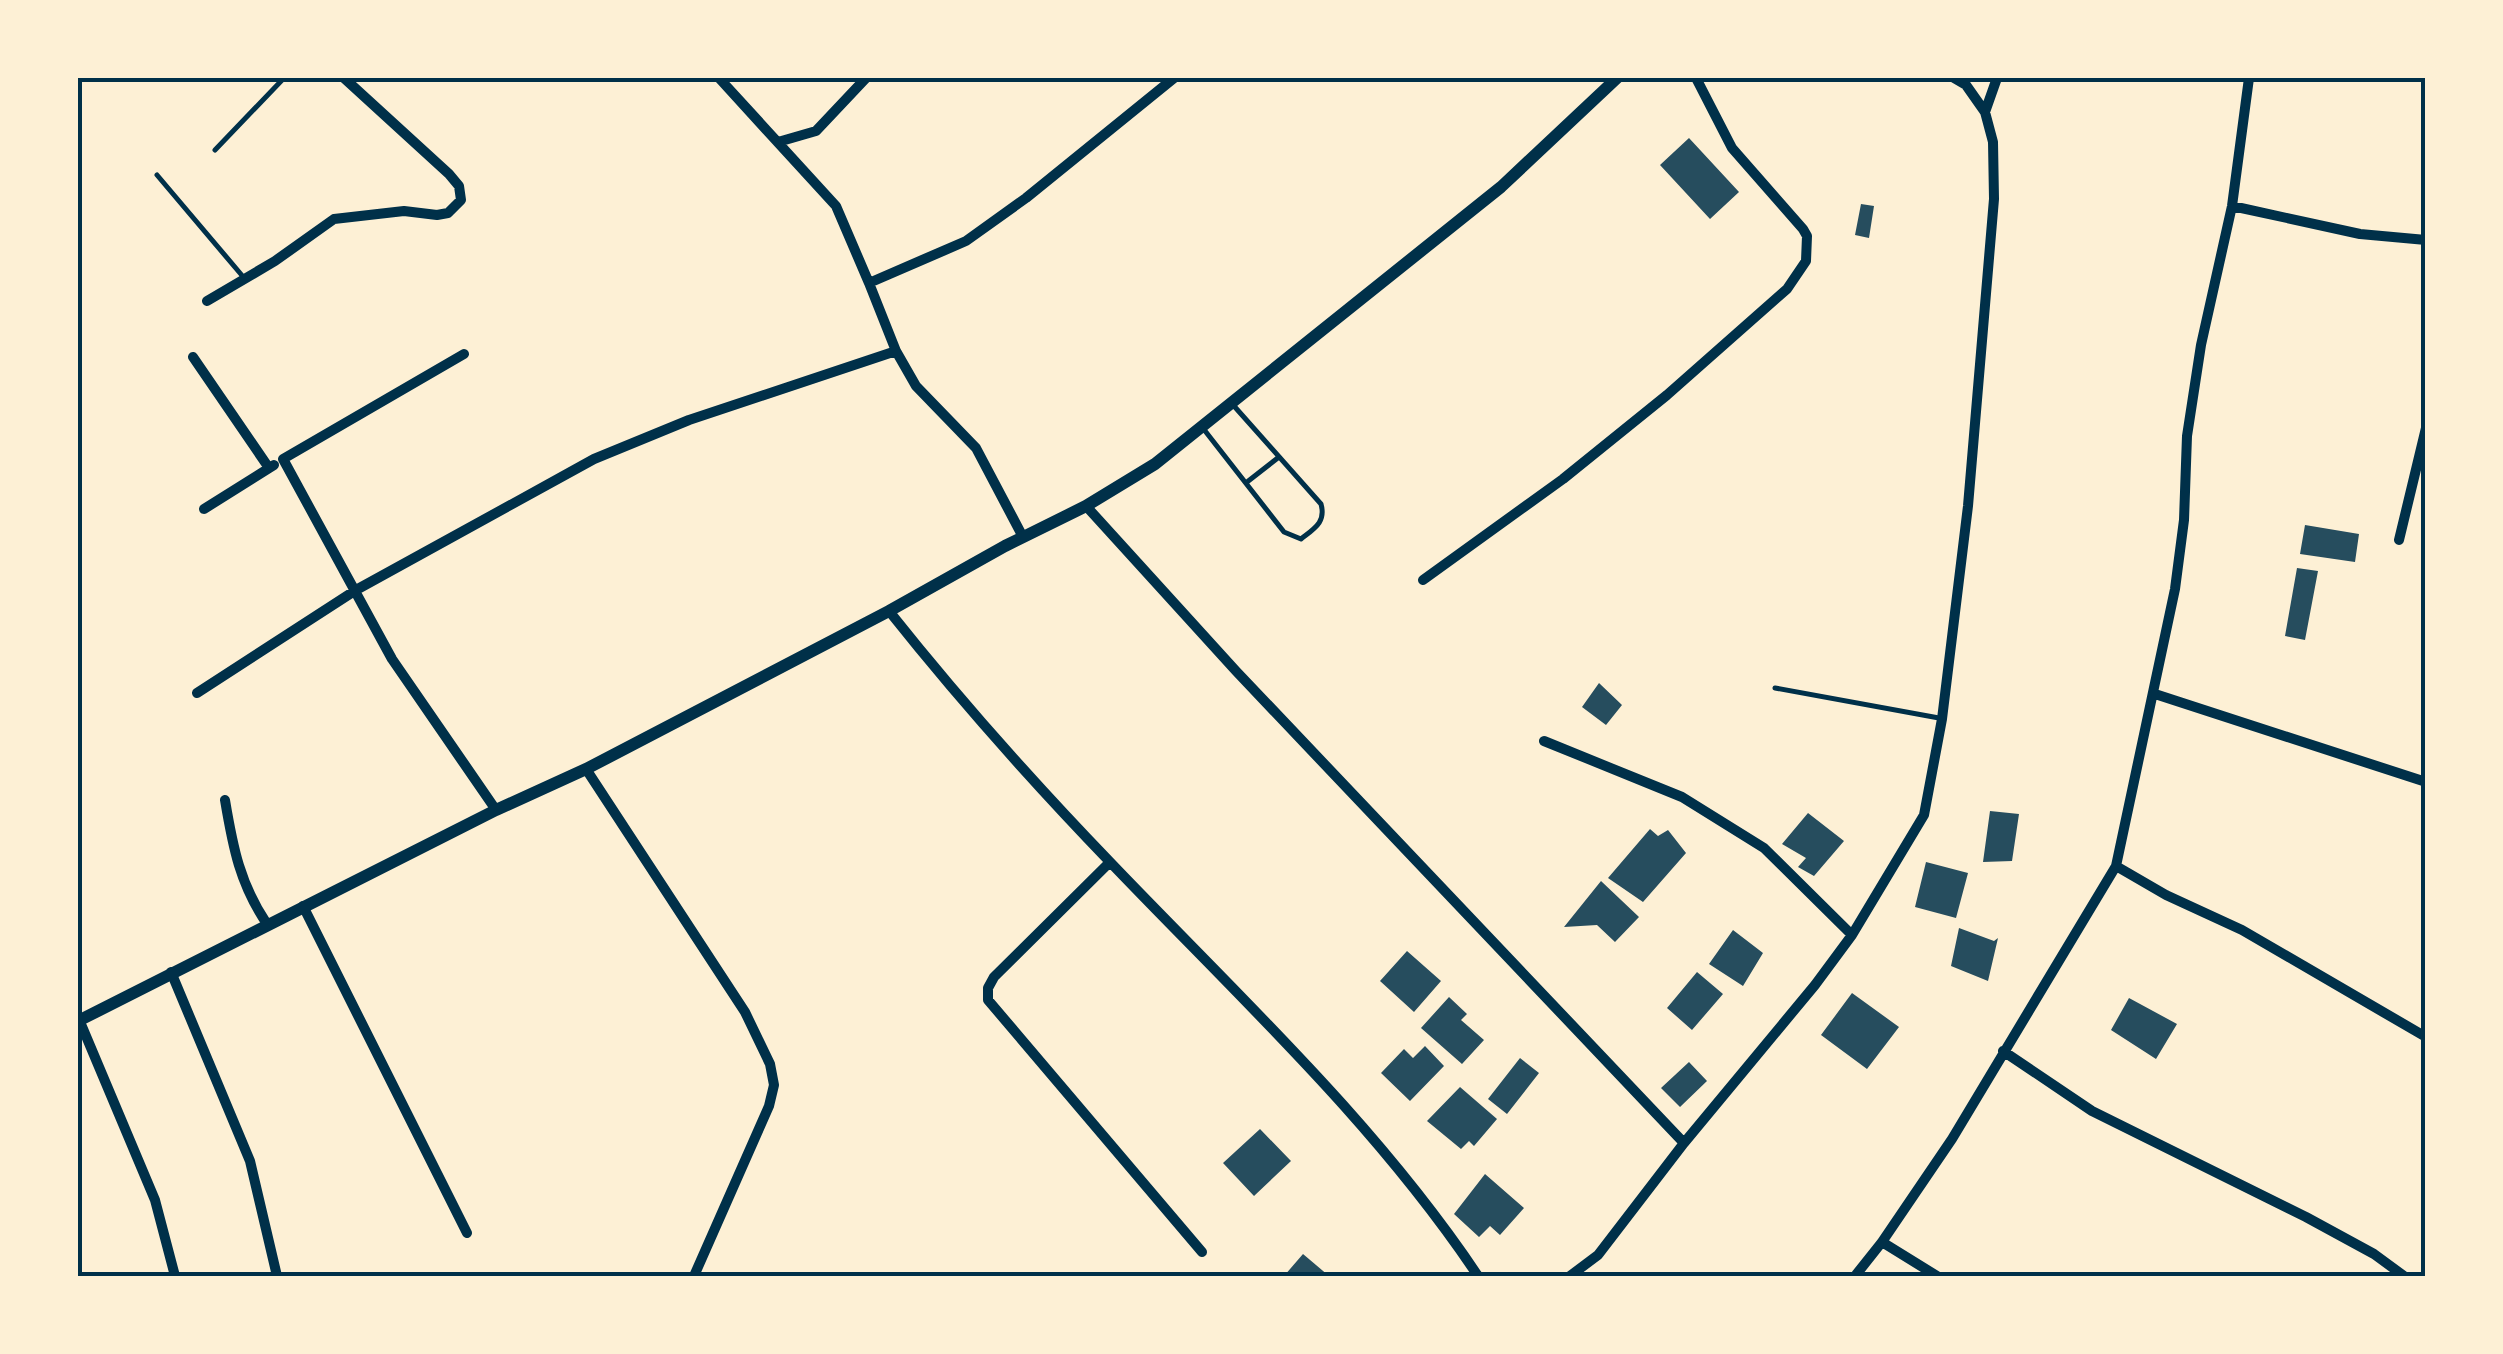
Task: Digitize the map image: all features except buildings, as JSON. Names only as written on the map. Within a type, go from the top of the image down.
[{"type":"street","points":[[208,301],[334,219],[404,211],[436,216],[448,214],[461,200],[460,186],[449,174],[344,78]]},
{"type":"street","points":[[718,78],[836,206],[896,351],[916,386],[976,448],[1023,537]]},
{"type":"street","points":[[778,142],[816,130],[866,78]]},
{"type":"street","points":[[869,283],[966,241],[1026,198],[1174,78]]},
{"type":"street","points":[[175,1276],[155,1200],[78,1020],[496,810],[586,770],[1086,506],[1155,464],[1501,186],[1616,78]]},
{"type":"street","points":[[1423,580],[1563,479],[1667,395],[1787,289],[1806,262],[1804,229],[1732,148],[1696,78]]},
{"type":"street","points":[[1570,1276],[1598,1255],[1684,1143],[1815,985],[1852,935],[1924,815],[1942,719],[1968,506],[1994,199],[1993,142],[1984,112],[1966,85],[1954,78]]},
{"type":"street","points":[[1984,112],[1997,78]]},
{"type":"street","points":[[1854,1276],[1952,1139],[2116,866],[2175,589],[2184,520],[2188,436],[2201,344],[2232,206],[2249,78]]},
{"type":"street","points":[[2232,206],[2360,234],[2426,240]]},
{"type":"street","points":[[197,693],[356,590],[594,459],[689,420],[896,351]]},
{"type":"street","points":[[204,508],[464,354]]},
{"type":"street","points":[[193,356],[269,468]]},
{"type":"street","points":[[2399,540],[2426,428]]},
{"type":"street","points":[[284,458],[392,660],[496,810]]},
{"type":"street","points":[[1086,506],[1236,671],[1684,1143]]},
{"type":"street","points":[[888,611],[968,711],[1380,1144],[1478,1276]]},
{"type":"street","points":[[2155,694],[2426,782]]},
{"type":"street","points":[[1544,742],[1682,797],[1764,848],[1852,935]]},
{"type":"street","points":[[586,770],[745,1012],[772,1074],[769,1106],[694,1276]]},
{"type":"street","points":[[225,800],[248,896],[267,924]]},
{"type":"street","points":[[1110,862],[994,977],[988,988],[988,1000],[1202,1252]]},
{"type":"street","points":[[2116,866],[2166,895],[2242,930],[2426,1037]]},
{"type":"street","points":[[303,906],[467,1233]]},
{"type":"street","points":[[171,972],[250,1161],[278,1276]]},
{"type":"street","points":[[2003,1052],[2092,1111],[2306,1217],[2374,1254],[2404,1276]]},
{"type":"street","points":[[1882,1242],[1937,1276]]},
{"type":"lane","points":[[215,150],[284,78]]},
{"type":"lane","points":[[156,174],[245,278]]},
{"type":"lane","points":[[1202,427],[1284,532],[1302,538],[1320,523],[1324,514],[1321,504],[1232,404]]},
{"type":"lane","points":[[1248,482],[1279,456]]},
{"type":"lane","points":[[1775,688],[1942,719]]}]
